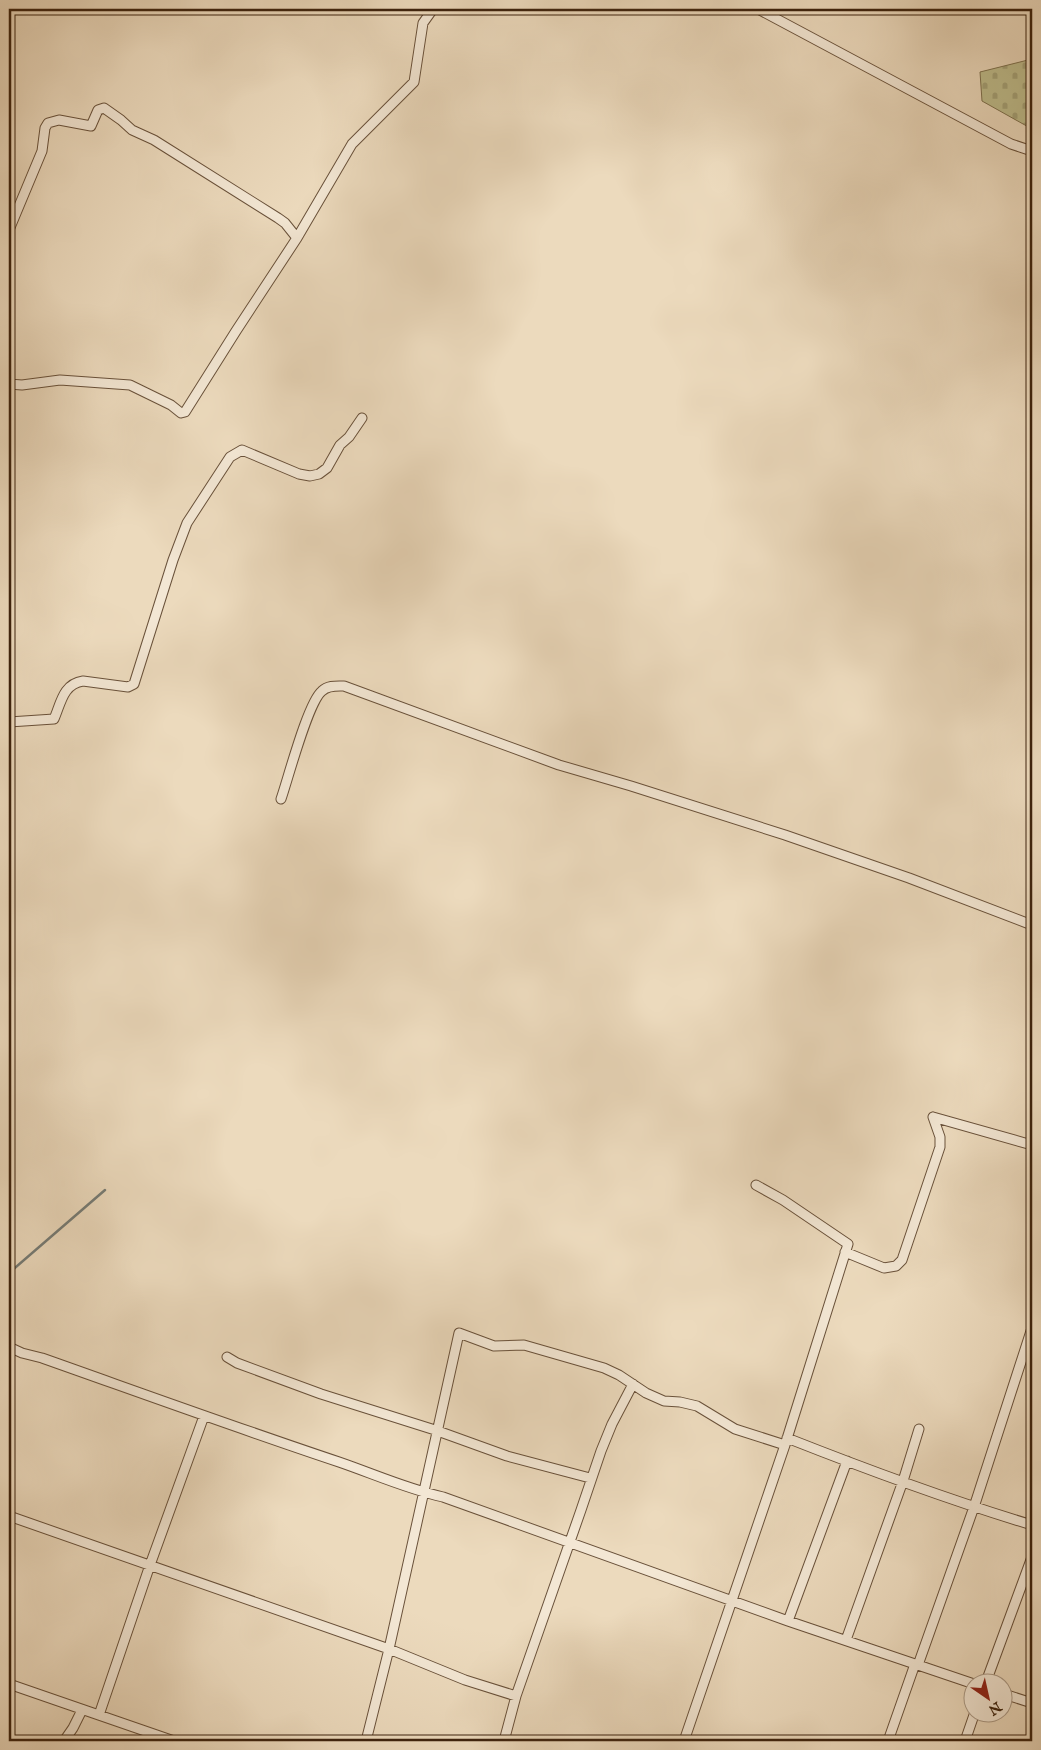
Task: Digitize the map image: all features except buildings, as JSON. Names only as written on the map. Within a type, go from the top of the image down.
[{"type":"street","points":[[9,384],[22,385],[60,380],[130,385],[171,405],[181,413],[186,412],[297,238],[352,144],[414,82],[423,23],[433,9]]},
{"type":"street","points":[[758,9],[1011,144],[1032,151]]},
{"type":"street","points":[[9,230],[42,152],[45,128],[48,123],[58,120],[91,126],[98,110],[104,108],[132,130],[154,140],[278,218],[285,223],[297,238]]},
{"type":"street","points":[[9,722],[54,719],[67,688],[76,682],[83,681],[128,687],[134,684],[173,560],[188,523],[230,457],[242,450],[299,474],[310,476],[319,474],[327,468],[340,444],[348,437],[362,418]]},
{"type":"street","points":[[282,800],[300,739],[318,696],[326,688],[344,686],[559,766],[631,786],[785,835],[909,878],[1032,925]]},
{"type":"street","points":[[845,1252],[884,1268],[896,1266],[902,1260],[940,1147],[940,1137],[934,1117],[1032,1145]]},
{"type":"street","points":[[684,1741],[786,1441],[848,1244],[783,1200],[756,1185]]},
{"type":"street","points":[[888,1741],[974,1507],[1032,1328]]},
{"type":"street","points":[[366,1741],[389,1648],[459,1333],[494,1346],[524,1346],[604,1368],[664,1401],[696,1406],[735,1429],[786,1441],[974,1507],[1032,1524]]},
{"type":"street","points":[[9,1347],[423,1492],[443,1497],[788,1621],[964,1681]]},
{"type":"street","points":[[227,1356],[237,1362],[321,1394],[437,1430],[507,1456],[590,1478]]},
{"type":"street","points":[[504,1741],[516,1696],[590,1478],[612,1424],[633,1384]]},
{"type":"street","points":[[99,1715],[204,1416]]},
{"type":"street","points":[[846,1640],[920,1429]]},
{"type":"street","points":[[788,1621],[847,1461]]},
{"type":"street","points":[[9,1516],[389,1648],[465,1680],[516,1696]]},
{"type":"street","points":[[990,1672],[1032,1557]]},
{"type":"street","points":[[9,1684],[174,1741]]},
{"type":"street","points":[[1014,1697],[1032,1703]]},
{"type":"street","points":[[64,1741],[82,1710]]},
{"type":"street","points":[[965,1741],[972,1722]]},
{"type":"green space","points":[[1032,59],[1032,129],[982,101],[980,72]]},
{"type":"waterway","points":[[9,1273],[105,1190]]}]
